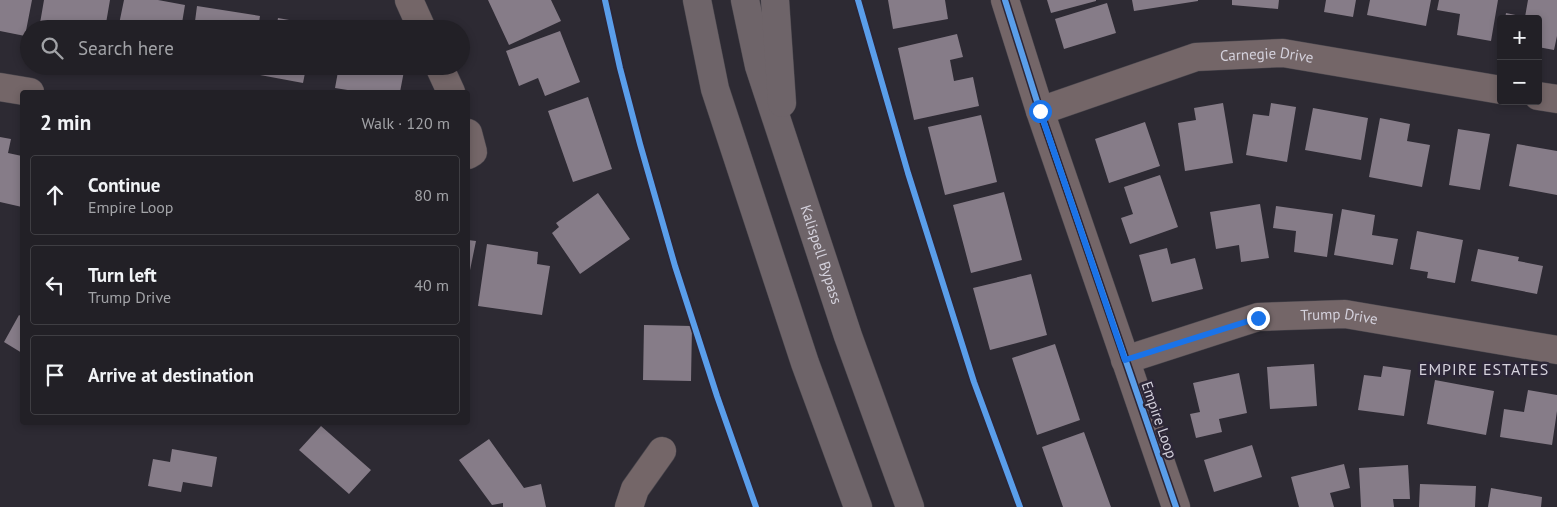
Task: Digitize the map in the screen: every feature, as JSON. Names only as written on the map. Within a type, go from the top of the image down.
[{"type":"highway","name":"Kalispell Bypass","points":[[745,0],[759,66],[848,336],[910,507]]},
{"type":"highway","points":[[775,0],[784,142]]},
{"type":"highway","points":[[696,6],[716,89],[805,362],[858,507]]},
{"type":"street","points":[[409,0],[418,20]]},
{"type":"street","name":"Empire Loop","points":[[1005,0],[1040,111],[1176,507]]},
{"type":"street","name":"Carnegie Drive","points":[[1040,111],[1196,57],[1206,56],[1283,53],[1497,89]]},
{"type":"street","points":[[443,75],[450,90]]},
{"type":"street","points":[[0,87],[20,90]]},
{"type":"street","points":[[1542,97],[1557,99]]},
{"type":"street","points":[[470,141],[473,152],[470,154]]},
{"type":"street","name":"Trump Drive","points":[[1125,360],[1258,318],[1345,314],[1557,350]]},
{"type":"street","points":[[629,507],[635,489],[662,451]]},
{"type":"building","points":[[0,0],[32,0],[28,20],[20,20],[20,35],[0,31]]},
{"type":"building","points":[[44,0],[110,0],[107,20],[41,20]]},
{"type":"building","points":[[124,0],[158,0],[185,5],[182,20],[120,20]]},
{"type":"building","points":[[488,0],[551,0],[561,21],[509,45]]},
{"type":"building","points":[[888,0],[945,0],[948,19],[893,29]]},
{"type":"building","points":[[1047,0],[1096,0],[1096,1],[1051,13]]},
{"type":"building","points":[[1132,0],[1198,0],[1198,1],[1134,11]]},
{"type":"building","points":[[1232,0],[1279,0],[1278,9],[1232,5]]},
{"type":"building","points":[[1326,0],[1356,0],[1353,17],[1324,12]]},
{"type":"building","points":[[1370,0],[1431,0],[1426,26],[1367,15]]},
{"type":"building","points":[[1439,0],[1498,0],[1491,41],[1457,35],[1460,14],[1437,10]]},
{"type":"building","points":[[1528,0],[1557,0],[1557,36],[1554,50],[1542,48],[1542,15],[1525,15]]},
{"type":"building","points":[[1107,3],[1116,33],[1064,49],[1055,19]]},
{"type":"building","points":[[197,6],[260,16],[259,20],[195,20]]},
{"type":"building","points":[[560,31],[580,82],[545,96],[538,78],[519,86],[506,51]]},
{"type":"building","points":[[957,34],[963,57],[950,60],[954,81],[973,77],[979,106],[914,120],[898,48]]},
{"type":"building","points":[[260,75],[305,75],[303,83]]},
{"type":"building","points":[[337,75],[403,75],[400,90],[348,90],[335,88]]},
{"type":"building","points":[[588,97],[612,169],[573,182],[548,111]]},
{"type":"building","points":[[1223,103],[1233,163],[1185,171],[1178,123],[1196,120],[1194,108]]},
{"type":"building","points":[[1271,103],[1296,107],[1287,162],[1246,155],[1253,114],[1269,116]]},
{"type":"building","points":[[1313,108],[1368,118],[1361,160],[1305,150]]},
{"type":"building","points":[[981,115],[997,182],[945,195],[928,127]]},
{"type":"building","points":[[1380,118],[1410,124],[1407,141],[1430,145],[1422,187],[1369,177]]},
{"type":"building","points":[[1145,122],[1160,166],[1109,183],[1095,139]]},
{"type":"building","points":[[1458,129],[1490,134],[1480,190],[1449,185]]},
{"type":"building","points":[[0,137],[11,139],[8,153],[20,156],[20,207],[0,202]]},
{"type":"building","points":[[1517,144],[1557,151],[1557,195],[1509,186]]},
{"type":"building","points":[[1160,175],[1178,227],[1130,244],[1121,218],[1133,214],[1124,187]]},
{"type":"building","points":[[1004,192],[1022,260],[971,273],[953,205]]},
{"type":"building","points":[[598,193],[630,239],[580,274],[552,233],[559,227],[556,223]]},
{"type":"building","points":[[1260,204],[1269,258],[1241,262],[1239,245],[1216,249],[1210,212]]},
{"type":"building","points":[[1276,206],[1333,214],[1327,257],[1294,252],[1296,231],[1273,228]]},
{"type":"building","points":[[1342,209],[1375,215],[1372,235],[1398,239],[1393,265],[1334,255]]},
{"type":"building","points":[[1417,231],[1463,240],[1455,283],[1427,278],[1428,272],[1410,269]]},
{"type":"building","points":[[470,240],[476,241],[470,270]]},
{"type":"building","points":[[487,244],[538,252],[537,264],[550,266],[542,315],[478,306]]},
{"type":"building","points":[[1167,248],[1171,264],[1195,258],[1203,289],[1152,302],[1139,255]]},
{"type":"building","points":[[1478,249],[1519,257],[1518,261],[1543,266],[1537,294],[1471,281]]},
{"type":"building","points":[[1031,274],[1047,335],[990,350],[973,288]]},
{"type":"building","points":[[19,315],[20,352],[4,342]]},
{"type":"building","points":[[644,325],[692,326],[691,381],[643,380]]},
{"type":"building","points":[[1055,344],[1080,420],[1037,435],[1012,358]]},
{"type":"building","points":[[1314,364],[1317,406],[1270,409],[1267,367]]},
{"type":"building","points":[[1383,366],[1411,370],[1404,416],[1358,410],[1364,375],[1381,377]]},
{"type":"building","points":[[1239,373],[1247,413],[1219,419],[1222,432],[1196,438],[1190,414],[1200,412],[1193,383]]},
{"type":"building","points":[[1435,380],[1494,391],[1486,435],[1427,424]]},
{"type":"building","points":[[1528,390],[1557,395],[1557,411],[1552,445],[1500,437],[1504,409],[1524,412]]},
{"type":"building","points":[[321,426],[371,470],[349,494],[299,450]]},
{"type":"building","points":[[1084,432],[1111,507],[1063,507],[1042,447]]},
{"type":"building","points":[[489,439],[524,488],[541,484],[546,507],[503,507],[503,503],[492,505],[459,460]]},
{"type":"building","points":[[1252,445],[1262,477],[1214,492],[1204,460]]},
{"type":"building","points":[[172,449],[217,457],[212,487],[183,482],[181,492],[148,486],[153,459],[170,462]]},
{"type":"building","points":[[1344,464],[1350,488],[1330,493],[1334,507],[1299,507],[1291,477]]},
{"type":"building","points":[[1408,465],[1410,499],[1393,499],[1394,507],[1361,507],[1359,468]]},
{"type":"building","points":[[1420,484],[1476,486],[1475,507],[1419,507]]},
{"type":"building","points":[[1491,488],[1542,497],[1541,507],[1488,507]]},
{"type":"cycle path","points":[[605,0],[620,68],[675,266],[717,396],[756,507]]},
{"type":"cycle path","points":[[858,0],[908,173],[974,382],[1020,507]]},
{"type":"cycle path","points":[[1005,0],[1040,111],[1176,507]]},
{"type":"district","name":"EMPIRE ESTATES","points":[[1484,369]]},
{"type":"route","points":[[1040,111],[1125,360],[1258,318]]}]
